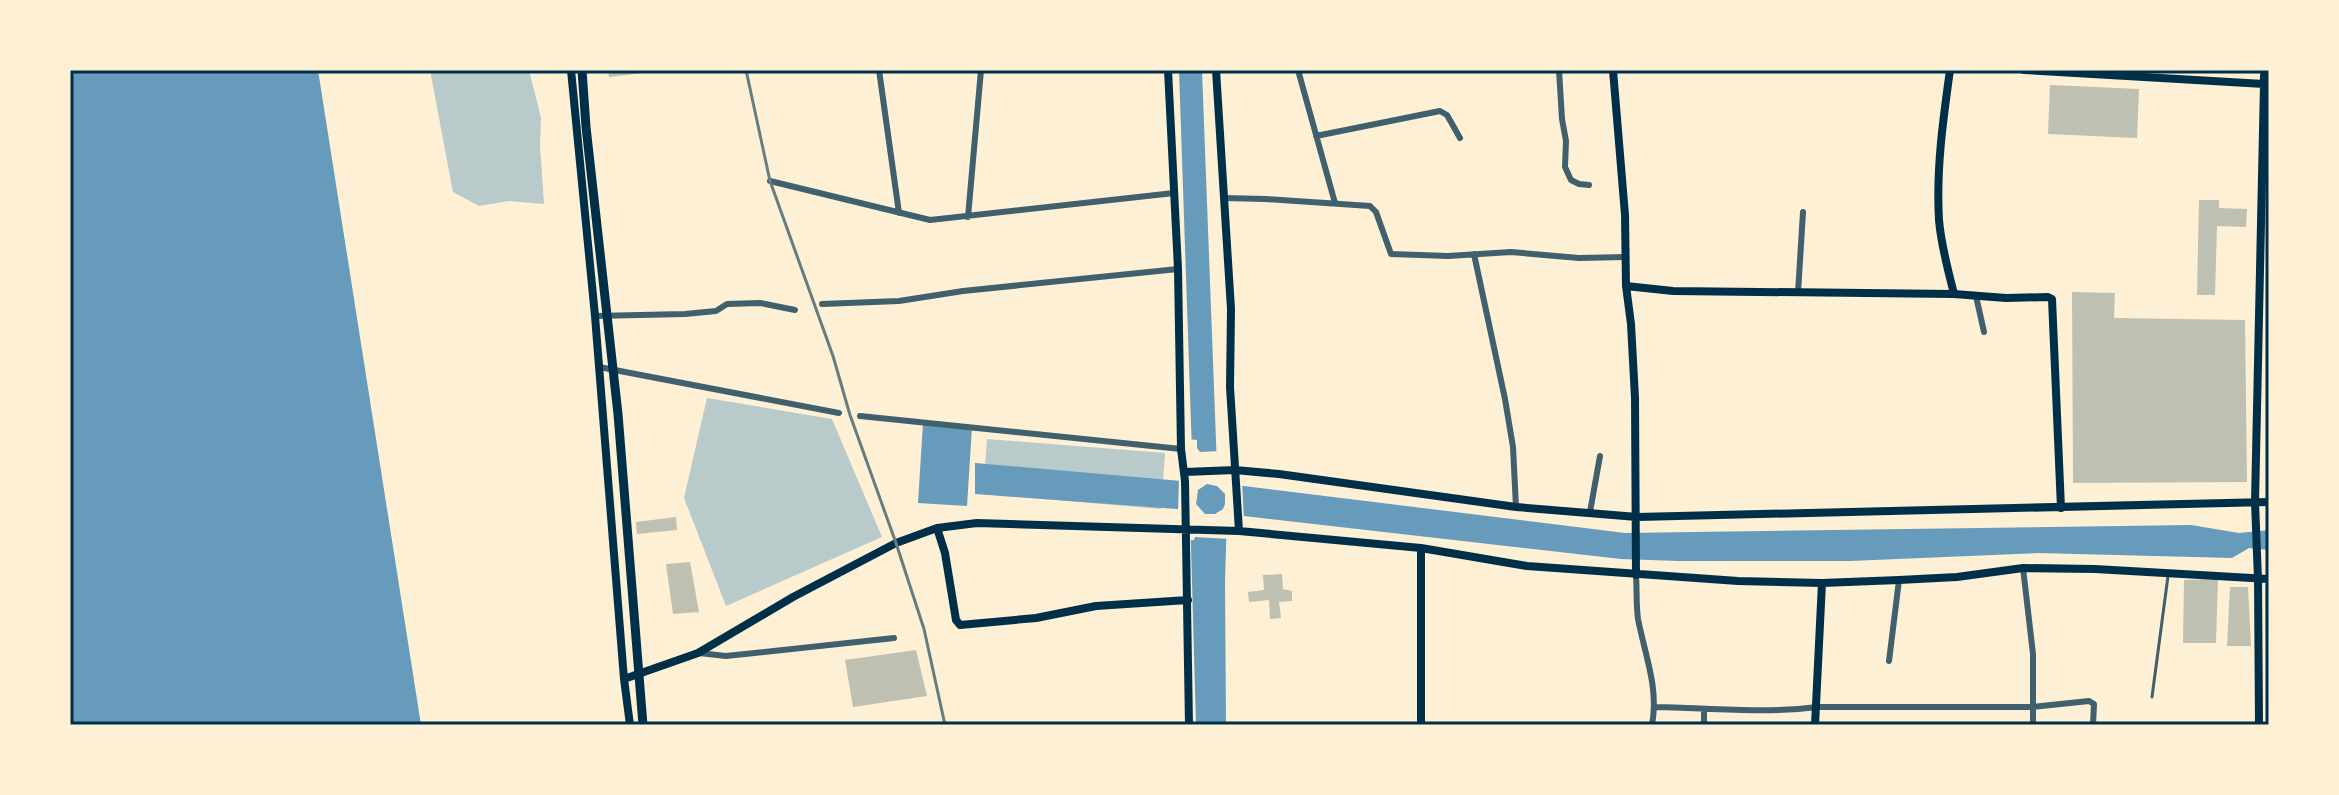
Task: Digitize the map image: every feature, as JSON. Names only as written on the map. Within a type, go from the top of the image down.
[{"type":"main road","points":[[571,70],[630,725]]},
{"type":"main road","points":[[582,70],[618,414],[643,725]]},
{"type":"main road","points":[[1168,70],[1178,269],[1181,449],[1187,475],[1189,725]]},
{"type":"main road","points":[[1216,70],[1231,309],[1230,471],[1236,487],[1239,531]]},
{"type":"main road","points":[[1613,70],[1622,168],[1626,286],[1635,398],[1636,575]]},
{"type":"main road","points":[[1950,70],[1940,164],[1939,223],[1954,294]]},
{"type":"main road","points":[[2024,70],[2267,84]]},
{"type":"main road","points":[[2259,725],[2255,502],[2265,70]]},
{"type":"main road","points":[[1626,286],[1673,291],[1954,294],[2052,299],[2061,508]]},
{"type":"main road","points":[[1187,475],[1230,471],[1279,474],[1516,507],[1637,517],[2269,502]]},
{"type":"main road","points":[[624,679],[698,653],[793,597],[896,543],[937,528],[977,523],[1227,530],[1421,548],[1527,566],[1738,581],[1822,583],[1899,580],[1957,577],[2023,568],[2169,572],[2269,579]]},
{"type":"main road","points":[[937,528],[945,553],[956,620],[960,625],[1036,618],[1096,606],[1188,600]]},
{"type":"main road","points":[[1421,548],[1421,725]]},
{"type":"main road","points":[[1815,725],[1822,583]]},
{"type":"street","points":[[879,70],[899,213]]},
{"type":"street","points":[[968,217],[981,70]]},
{"type":"street","points":[[1298,70],[1335,203]]},
{"type":"street","points":[[1559,70],[1566,141],[1565,167],[1571,180],[1589,185]]},
{"type":"street","points":[[1316,136],[1440,111],[1447,115],[1460,138]]},
{"type":"street","points":[[770,181],[930,220],[1174,193]]},
{"type":"street","points":[[1224,198],[1374,208],[1391,254],[1416,256],[1511,252],[1579,258],[1626,257]]},
{"type":"street","points":[[1798,293],[1803,212]]},
{"type":"street","points":[[1474,254],[1513,447],[1516,507]]},
{"type":"street","points":[[822,304],[899,301],[963,291],[1178,269]]},
{"type":"street","points":[[1976,296],[1984,332]]},
{"type":"street","points":[[595,316],[701,313],[716,311],[727,304],[760,303],[795,310]]},
{"type":"street","points":[[599,367],[839,413]]},
{"type":"street","points":[[860,416],[1181,449]]},
{"type":"street","points":[[1590,512],[1600,456]]},
{"type":"street","points":[[2023,568],[2033,654],[2033,725]]},
{"type":"street","points":[[1636,575],[1637,615],[1652,675],[1656,707],[1652,725]]},
{"type":"street","points":[[1889,661],[1899,580]]},
{"type":"street","points":[[698,653],[726,656],[894,638]]},
{"type":"street","points":[[1656,707],[1704,710],[2032,707],[2089,701],[2094,704],[2093,725]]},
{"type":"street","points":[[1704,710],[1704,725]]},
{"type":"lane","points":[[2152,697],[2169,572]]},
{"type":"shaded area","points":[[430,70],[529,70],[541,118],[544,204],[509,201],[479,206],[453,192]]},
{"type":"shaded area","points":[[707,398],[832,419],[882,537],[726,606],[684,498]]},
{"type":"shaded area","points":[[987,439],[1165,453],[1161,509],[983,494]]},
{"type":"water","points":[[70,70],[318,70],[421,725],[70,725]]},
{"type":"water","points":[[1179,70],[1202,70],[1220,483],[1625,533],[2191,525],[2239,533],[2269,530],[2269,550],[2249,548],[2232,558],[2038,553],[1850,561],[1678,561],[1621,559],[1227,514],[1226,725],[1196,725],[1190,510],[975,494],[975,463],[1193,482]]},
{"type":"water","points":[[923,423],[972,427],[967,506],[918,503]]},
{"type":"pier","points":[[1188,439],[1197,440],[1200,452],[1221,451],[1223,479],[1242,481],[1244,520],[1231,518],[1230,539],[1195,537],[1194,540],[1186,540],[1186,514],[1178,513],[1179,477],[1189,478]],"holes":[[[1207,484],[1217,486],[1225,494],[1223,509],[1215,514],[1205,514],[1196,504],[1198,490]]]},
{"type":"building","points":[[608,70],[644,70],[644,73],[609,77]]},
{"type":"building","points":[[2050,85],[2139,89],[2137,138],[2048,134]]},
{"type":"building","points":[[2199,200],[2219,200],[2219,208],[2247,209],[2246,227],[2217,226],[2215,295],[2197,295]]},
{"type":"building","points":[[2072,292],[2115,293],[2114,318],[2245,320],[2247,482],[2073,483]]},
{"type":"building","points":[[676,517],[677,530],[637,534],[636,522]]},
{"type":"building","points":[[690,562],[699,612],[673,614],[666,564]]},
{"type":"building","points":[[1282,574],[1283,589],[1292,591],[1292,601],[1279,602],[1281,618],[1270,619],[1269,600],[1249,602],[1248,592],[1264,590],[1263,575]]},
{"type":"building","points":[[2218,579],[2216,643],[2183,643],[2184,580]]},
{"type":"building","points":[[2265,585],[2269,585],[2269,665],[2266,665]]},
{"type":"building","points":[[2230,587],[2248,587],[2251,646],[2227,646]]},
{"type":"building","points":[[916,650],[927,696],[853,707],[845,660]]},
{"type":"railway","points":[[746,70],[770,181],[833,356],[850,415],[924,629],[945,725]]}]
